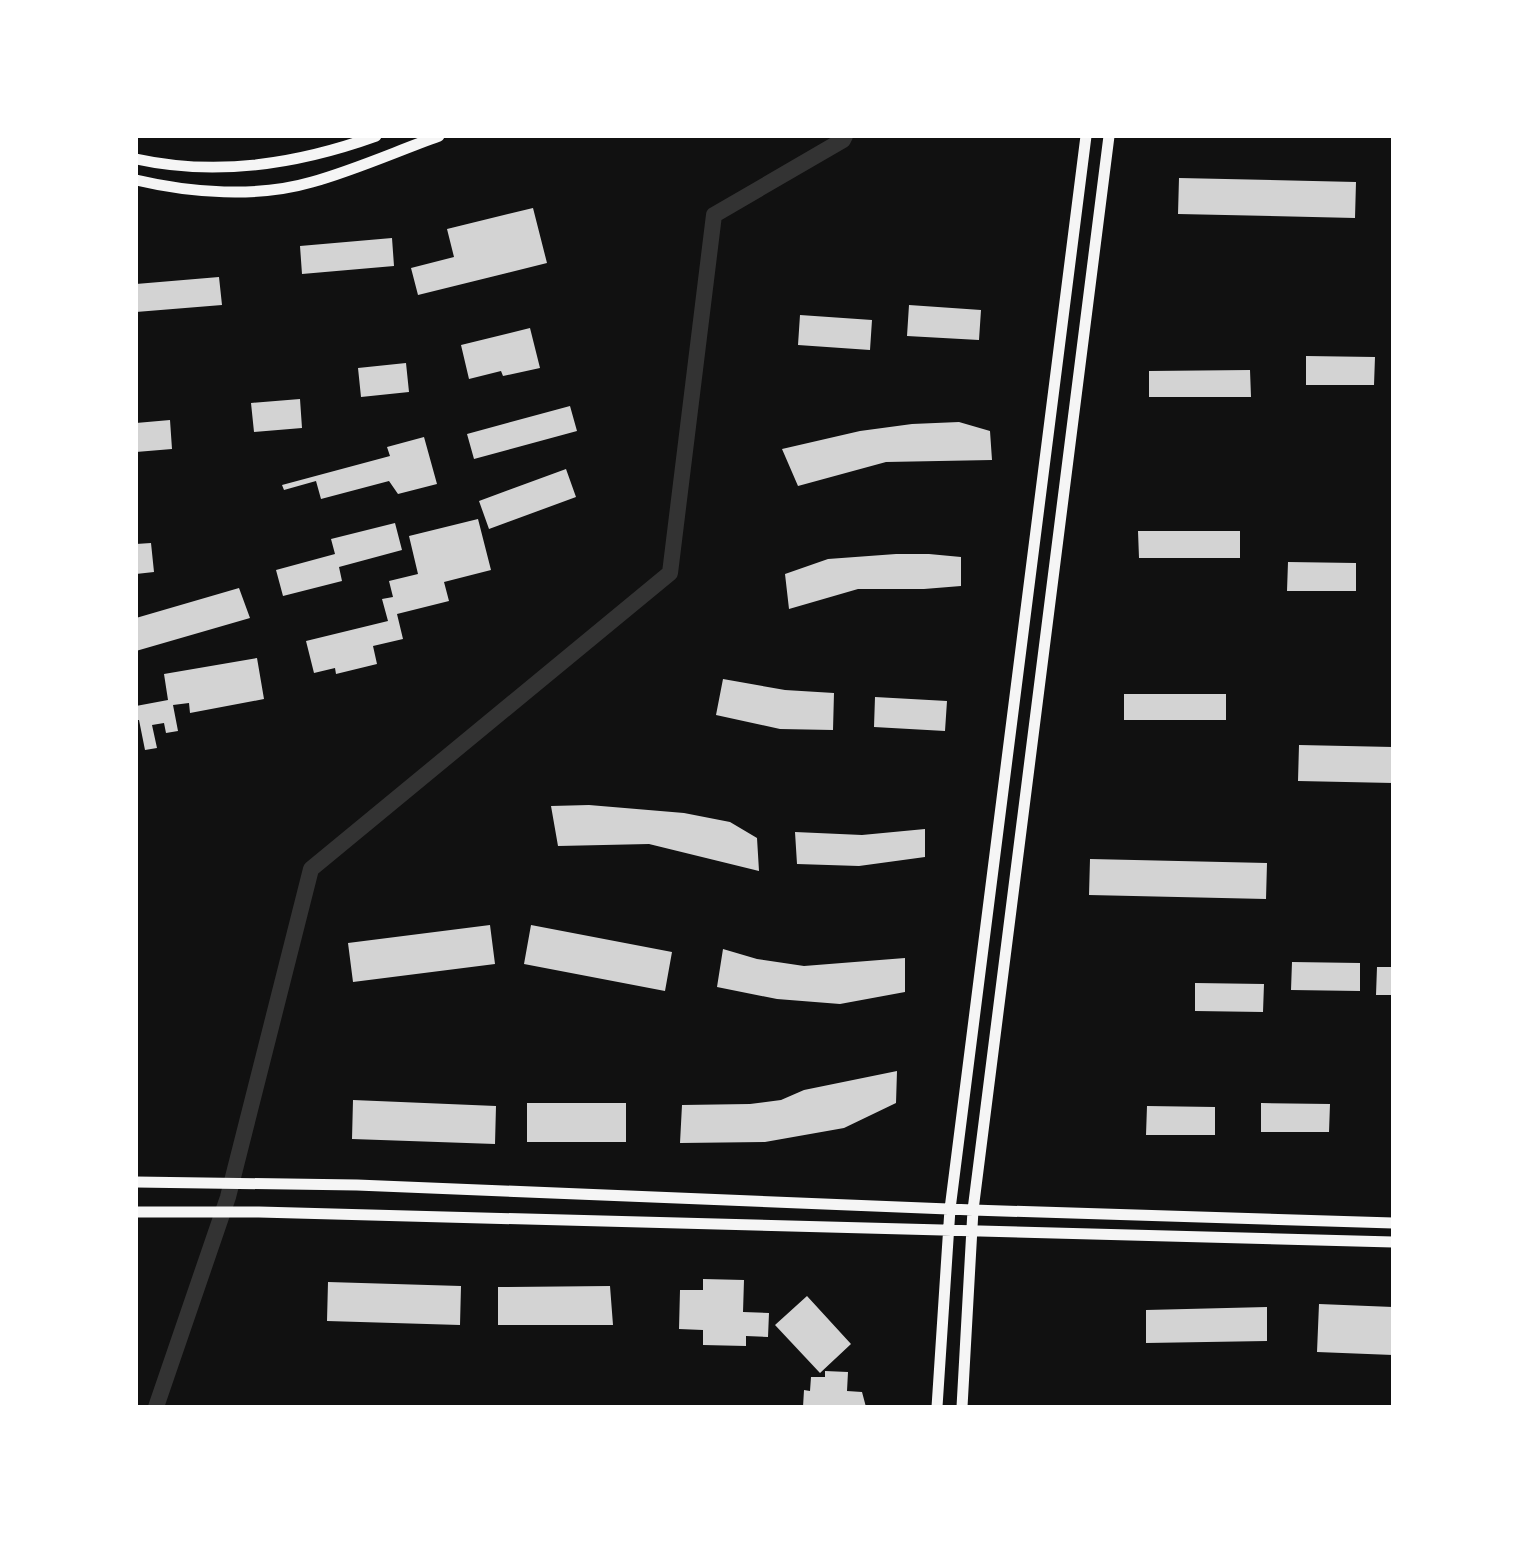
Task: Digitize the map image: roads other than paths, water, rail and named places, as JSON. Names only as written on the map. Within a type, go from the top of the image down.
[{"type":"main road","points":[[136,159],[207,169],[279,164],[376,136]]},
{"type":"main road","points":[[136,180],[161,186],[214,191],[267,190],[311,183],[439,136]]},
{"type":"main road","points":[[937,1407],[950,1209],[1086,136]]},
{"type":"main road","points":[[962,1407],[973,1210],[1109,136]]},
{"type":"main road","points":[[136,1182],[357,1185],[973,1210],[1393,1223]]},
{"type":"main road","points":[[136,1212],[259,1212],[1393,1242]]},
{"type":"waterway","points":[[156,1407],[228,1197],[311,869],[670,573],[714,215],[845,136]]}]
